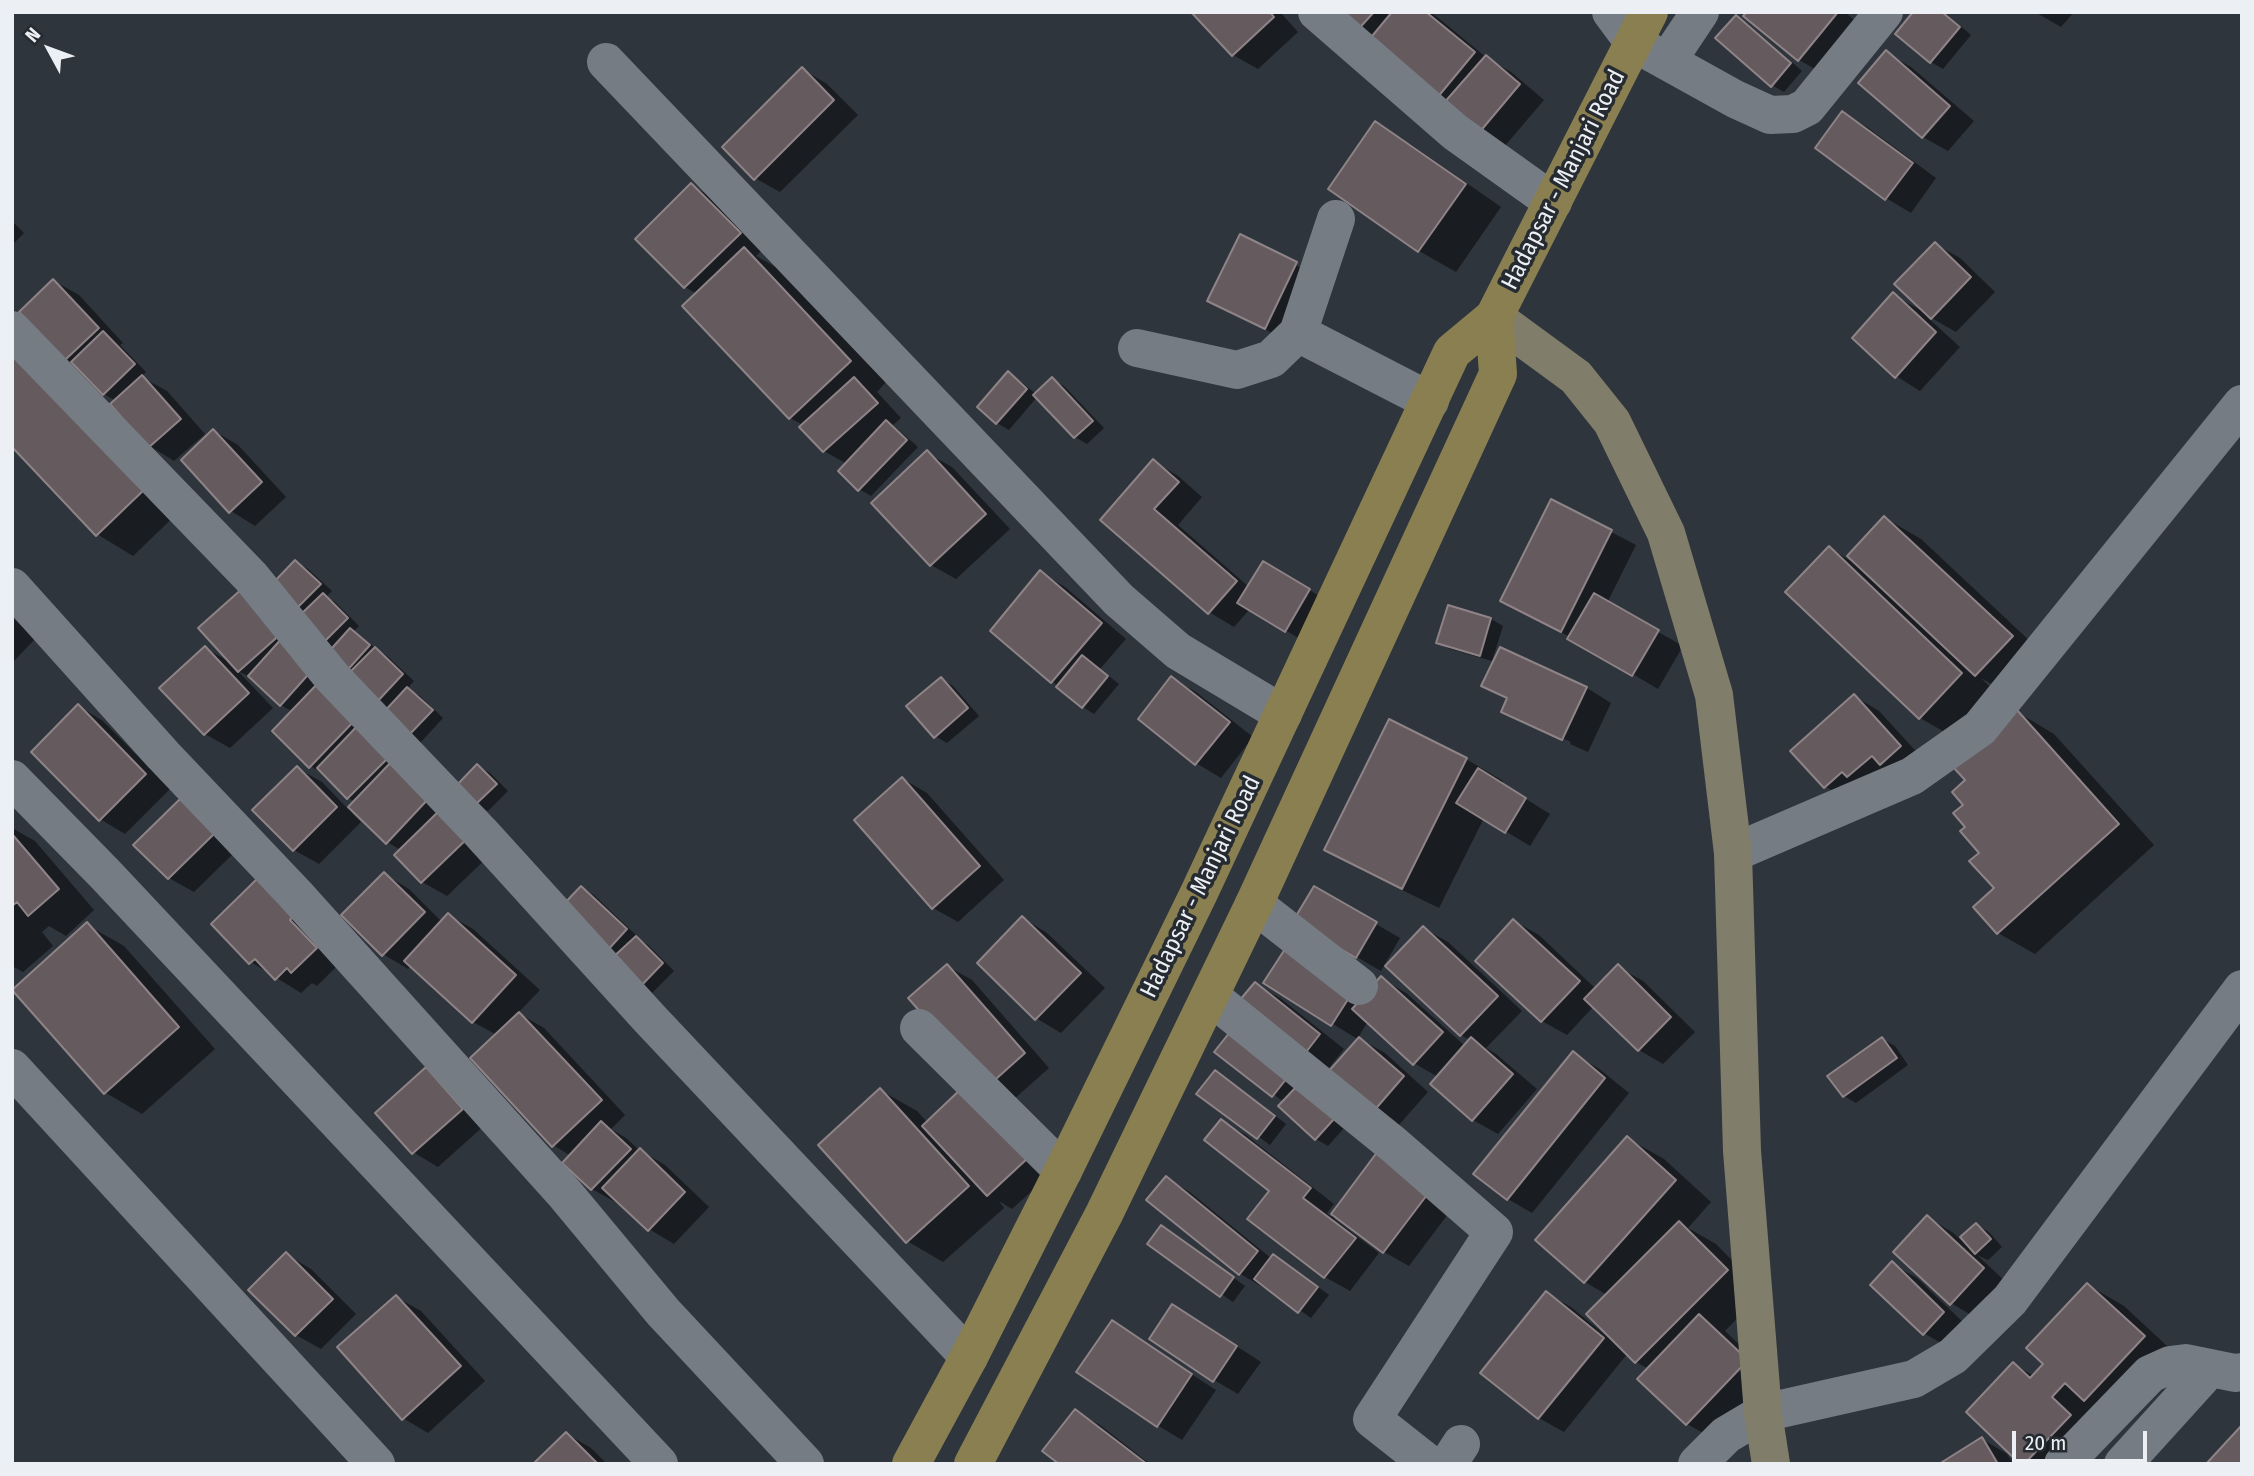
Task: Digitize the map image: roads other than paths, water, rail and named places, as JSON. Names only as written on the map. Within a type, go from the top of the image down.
[{"type":"main road","name":"Hadapsar - Manjari Road","points":[[911,1464],[969,1357],[1063,1171],[1192,907],[1452,352],[1494,317],[1642,28]]},
{"type":"main road","name":"Hadapsar - Manjari Road","points":[[973,1464],[1104,1214],[1210,996],[1498,374],[1494,317]]},
{"type":"street","points":[[1317,12],[1455,132],[1553,202]]},
{"type":"street","points":[[1611,12],[1642,28],[1668,60],[1735,99],[1770,115],[1793,114],[1807,107],[1884,12]]},
{"type":"street","points":[[1668,60],[1700,12]]},
{"type":"street","points":[[606,62],[1119,600],[1178,651],[1283,714]]},
{"type":"street","points":[[1137,348],[1237,370],[1271,359],[1298,333],[1336,219]]},
{"type":"street","points":[[1494,317],[1576,377],[1612,422],[1666,533],[1714,695],[1733,853],[1742,1151],[1763,1413],[1771,1464]]},
{"type":"street","points":[[12,330],[251,577],[332,677],[481,834],[650,1020],[969,1357]]},
{"type":"street","points":[[1298,333],[1430,401]]},
{"type":"street","points":[[1733,853],[1912,776],[1980,729],[2242,404]]},
{"type":"street","points":[[12,587],[163,755],[295,894],[565,1194],[663,1312],[805,1464]]},
{"type":"street","points":[[12,779],[116,885],[659,1464]]},
{"type":"street","points":[[1254,904],[1359,986]]},
{"type":"street","points":[[1697,1464],[1726,1435],[1763,1413],[1914,1379],[1953,1356],[2010,1300],[2242,989]]},
{"type":"street","points":[[1210,996],[1394,1145],[1494,1233],[1372,1419],[1429,1464]]},
{"type":"street","points":[[919,1028],[1063,1171]]},
{"type":"street","points":[[12,1068],[376,1464]]},
{"type":"street","points":[[2063,1464],[2150,1374],[2170,1365],[2186,1363],[2226,1370]]},
{"type":"street","points":[[2123,1464],[2226,1370]]}]
